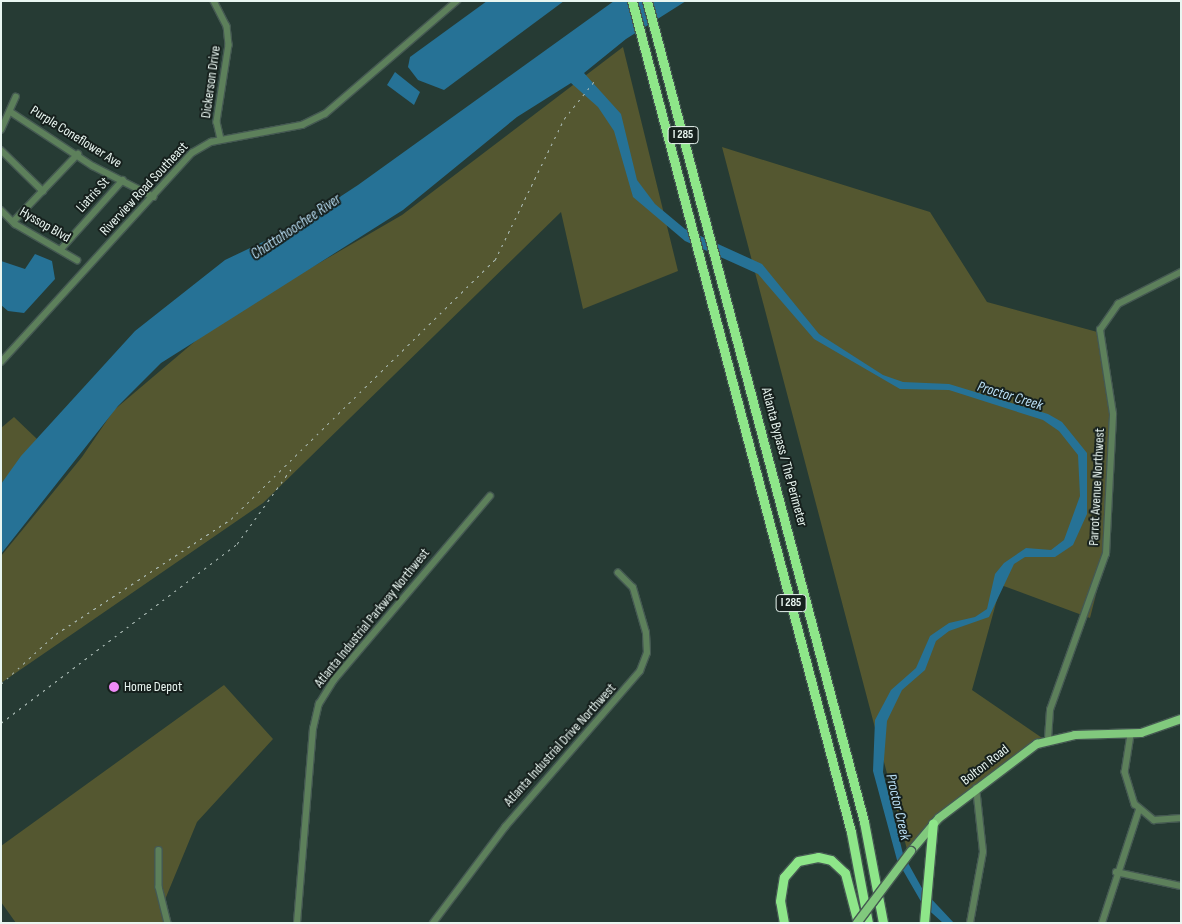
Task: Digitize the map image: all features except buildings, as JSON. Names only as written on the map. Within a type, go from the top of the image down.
[{"type":"highway","name":"I 285","points":[[632,1],[853,840],[868,923]]},
{"type":"highway","name":"Atlanta Bypass / The Perimeter","points":[[647,1],[862,817],[883,923]]},
{"type":"highway","points":[[924,923],[931,872],[933,823]]},
{"type":"highway","points":[[784,923],[780,902],[784,877],[798,861],[818,857],[831,860],[845,873],[857,923]]},
{"type":"main road","name":"Bolton Road","points":[[857,923],[933,823],[976,788],[1048,739],[1100,732],[1131,735],[1181,719]]},
{"type":"street","name":"Dickerson Drive","points":[[214,1],[227,26],[229,45],[217,122],[222,139]]},
{"type":"street","name":"Riverview Road Southeast","points":[[1,362],[154,197],[192,153],[222,139],[297,126],[325,114],[458,1]]},
{"type":"street","points":[[1,130],[11,112],[16,97]]},
{"type":"street","name":"Purple Coneflower Ave","points":[[11,112],[78,154],[154,197]]},
{"type":"street","points":[[1,150],[43,190]]},
{"type":"street","points":[[13,222],[78,154]]},
{"type":"street","name":"Liatris St","points":[[62,248],[123,180]]},
{"type":"street","name":"Hyssop Blvd","points":[[1,210],[13,222],[62,248],[77,260]]},
{"type":"street","name":"Parrot Avenue Northwest","points":[[1048,739],[1050,710],[1098,587],[1106,554],[1113,414],[1100,330],[1118,304],[1181,272]]},
{"type":"street","name":"Atlanta Industrial Parkway Northwest","points":[[297,923],[313,730],[320,704],[334,680],[490,496]]},
{"type":"street","name":"Atlanta Industrial Drive Northwest","points":[[433,923],[505,827],[640,671],[647,653],[646,633],[632,588],[618,573]]},
{"type":"street","points":[[1131,735],[1125,772],[1139,810],[1154,820],[1181,818]]},
{"type":"street","points":[[970,923],[983,852],[976,788]]},
{"type":"street","points":[[1102,923],[1116,872],[1139,810]]},
{"type":"street","points":[[159,850],[159,886],[168,923]]},
{"type":"street","points":[[1116,872],[1181,886]]},
{"type":"green space","points":[[623,47],[678,271],[583,309],[561,212],[263,503],[1,683],[1,556],[82,457],[114,410],[219,321],[402,215]]},
{"type":"green space","points":[[722,147],[930,212],[987,302],[1101,333],[1114,457],[1105,559],[1090,618],[1001,585],[972,690],[1048,742],[937,815],[909,857]]},
{"type":"green space","points":[[14,417],[37,439],[1,484],[1,428]]},
{"type":"green space","points":[[224,685],[273,739],[197,822],[164,902],[166,923],[16,923],[1,902],[1,846]]},
{"type":"water","points":[[487,1],[564,1],[444,90],[418,80],[408,67],[410,57]]},
{"type":"water","name":"Chattahoochee River","points":[[614,1],[686,1],[626,39],[584,73],[621,114],[637,180],[655,204],[685,229],[762,264],[819,334],[883,375],[903,382],[949,384],[1048,414],[1062,422],[1087,453],[1087,514],[1073,545],[1055,557],[1025,557],[1014,564],[989,617],[949,631],[936,641],[925,670],[902,690],[887,721],[883,772],[903,854],[923,890],[954,923],[943,923],[923,905],[897,860],[873,771],[875,720],[891,690],[916,668],[930,636],[949,623],[975,617],[987,609],[995,574],[1004,563],[1026,548],[1051,550],[1064,540],[1080,496],[1078,455],[1059,431],[1043,420],[949,390],[900,389],[814,339],[758,274],[685,241],[633,197],[614,131],[598,107],[571,83],[517,117],[403,210],[161,363],[118,406],[1,554],[1,484],[21,456],[135,331],[225,260],[294,227],[358,185]]},
{"type":"water","points":[[395,72],[420,92],[414,105],[387,85]]},
{"type":"water","points":[[35,254],[52,261],[55,279],[24,313],[8,311],[1,305],[1,261],[25,269]]},
{"type":"railway","points":[[1,684],[56,634],[231,519],[495,260],[564,119],[596,79]]},
{"type":"railway","points":[[1,723],[237,544],[291,469]]},
{"type":"place","name":"Home Depot","points":[[114,687]]},
{"type":"water label","name":"Proctor Creek","points":[[1010,396]]},
{"type":"water label","name":"Proctor Creek","points":[[898,807]]}]
